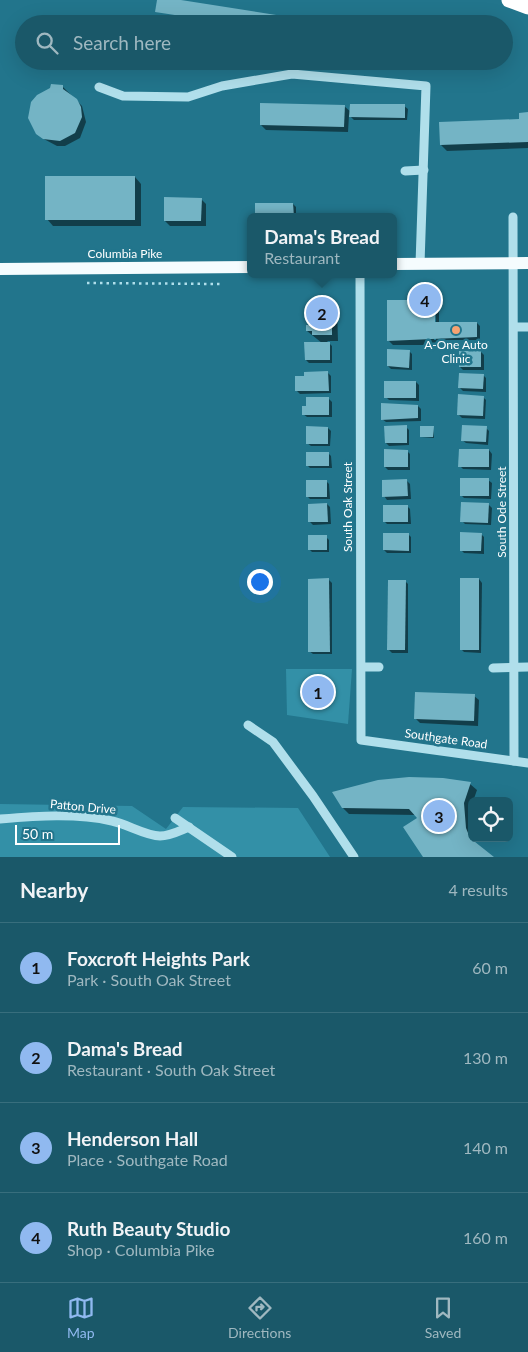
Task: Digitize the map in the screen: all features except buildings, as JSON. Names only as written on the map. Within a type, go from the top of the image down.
[{"type":"highway","points":[[508,0],[528,7]]},
{"type":"main road","points":[[397,264],[528,263]]},
{"type":"main road","name":"Columbia Pike","points":[[0,269],[247,267]]},
{"type":"street","points":[[99,87],[122,96],[188,96],[222,86],[292,74],[426,86],[420,264]]},
{"type":"street","points":[[405,171],[424,170]]},
{"type":"street","name":"South Ode Street","points":[[513,217],[515,262],[514,761]]},
{"type":"street","name":"South Oak Street","points":[[360,278],[361,740]]},
{"type":"street","points":[[515,327],[528,327]]},
{"type":"street","points":[[362,667],[379,667]]},
{"type":"street","points":[[493,668],[528,668]]},
{"type":"street","points":[[248,725],[273,742],[313,796],[354,857]]},
{"type":"street","name":"Southgate Road","points":[[361,740],[528,763]]},
{"type":"street","name":"Patton Drive","points":[[0,819],[55,816],[93,818],[123,823],[158,836],[175,834],[189,827]]},
{"type":"street","points":[[175,818],[232,857]]},
{"type":"path","points":[[86,283],[220,284]]},
{"type":"shaded area","points":[[286,669],[352,669],[348,724],[287,715]]},
{"type":"shaded area","points":[[0,804],[132,806],[166,829],[183,807],[298,808],[330,857],[0,857]]},
{"type":"place","name":"Ruth Beauty Studio","points":[[425,300]]},
{"type":"place","name":"Dama's Bread","points":[[322,313]]},
{"type":"place","name":"A-One Auto Clinic","points":[[456,330]]},
{"type":"place","name":"Foxcroft Heights Park","points":[[318,692]]},
{"type":"place","name":"Henderson Hall","points":[[439,816]]}]
